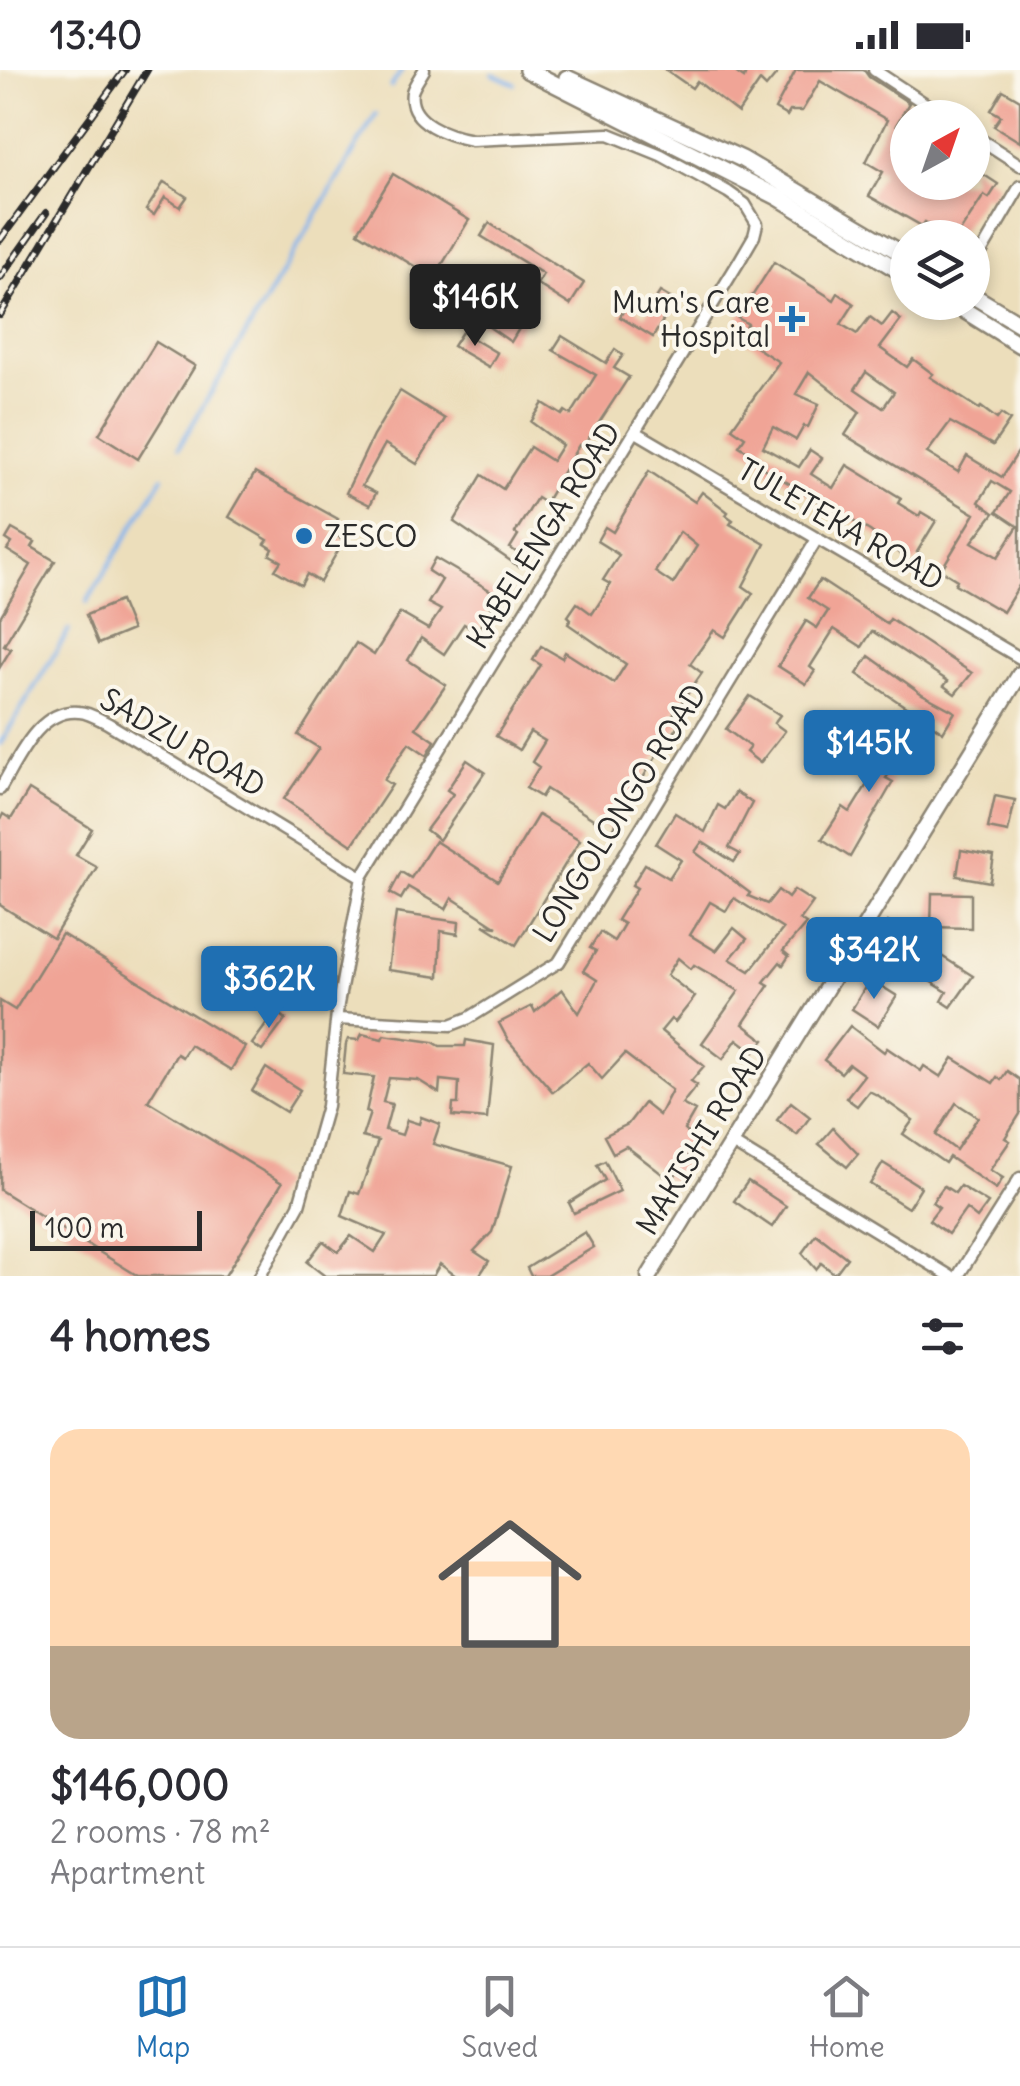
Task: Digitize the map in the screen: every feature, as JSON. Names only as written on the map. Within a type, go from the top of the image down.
[{"type":"main road","points":[[527,70],[778,197],[890,265]]},
{"type":"main road","points":[[550,70],[742,160],[890,247]]},
{"type":"main road","points":[[990,306],[1020,324]]},
{"type":"main road","points":[[980,320],[1020,345]]},
{"type":"main road","name":"MAKISHI ROAD","points":[[650,1276],[1020,674]]},
{"type":"street","name":"KABELENGA ROAD","points":[[260,1276],[299,1205],[326,1106],[362,876],[636,432],[754,236],[757,224],[752,212],[728,192],[661,155],[610,134],[472,140],[450,136],[430,125],[416,110],[412,90],[424,70]]},
{"type":"street","points":[[874,70],[920,100]]},
{"type":"street","points":[[990,146],[1020,165]]},
{"type":"street","points":[[990,237],[1020,186]]},
{"type":"street","name":"TULETEKA ROAD","points":[[636,432],[1020,658]]},
{"type":"street","name":"LONGOLONGO ROAD","points":[[337,1019],[451,1026],[560,962],[817,538]]},
{"type":"street","name":"SADZU ROAD","points":[[0,789],[31,738],[49,719],[78,712],[110,724],[362,876]]},
{"type":"street","points":[[732,1143],[950,1276]]},
{"type":"street","points":[[958,1276],[1020,1178]]},
{"type":"building","points":[[666,70],[732,70],[744,78],[747,70],[780,70],[766,87],[760,81],[738,113],[697,81],[692,88]]},
{"type":"building","points":[[796,70],[864,70],[904,100],[890,100],[890,200],[981,200],[968,220],[911,220],[869,196],[883,172],[866,162],[887,120],[820,81],[802,111],[790,111],[787,116],[775,109]]},
{"type":"building","points":[[1003,90],[1020,100],[1020,142],[994,126],[1001,116],[991,110]]},
{"type":"building","points":[[393,174],[469,220],[434,278],[358,232]]},
{"type":"building","points":[[990,179],[998,184],[990,196]]},
{"type":"building","points":[[164,182],[187,197],[180,207],[165,197],[154,215],[146,210]]},
{"type":"building","points":[[489,223],[584,283],[570,305],[537,284],[543,274],[481,236]]},
{"type":"building","points":[[774,262],[834,300],[838,293],[854,304],[841,324],[857,334],[870,317],[882,326],[890,316],[890,320],[901,320],[880,348],[907,367],[913,359],[933,374],[930,377],[979,409],[997,419],[1001,414],[1010,420],[993,445],[950,422],[927,453],[958,472],[967,456],[1002,477],[1020,449],[1020,584],[1003,612],[955,584],[957,580],[941,570],[975,514],[845,435],[860,412],[809,372],[796,394],[819,404],[808,427],[804,426],[796,440],[773,427],[763,447],[799,467],[810,450],[822,458],[811,474],[833,488],[847,465],[901,498],[898,503],[936,521],[917,552],[921,554],[915,565],[870,531],[763,468],[766,463],[739,446],[745,437],[732,428],[779,362],[740,337],[748,324],[738,318]],"holes":[[[866,372],[894,392],[883,408],[855,389]],[[992,481],[1010,492],[997,512],[1018,526],[998,557],[972,542],[994,513],[979,502]]]},
{"type":"building","points":[[495,280],[507,288],[512,280],[522,287],[516,294],[526,301],[522,307],[529,312],[511,342],[473,316]]},
{"type":"building","points":[[660,292],[675,301],[653,337],[620,317],[628,302],[645,316]]},
{"type":"building","points":[[462,332],[497,353],[489,367],[453,346]]},
{"type":"building","points":[[562,336],[606,363],[615,349],[623,355],[614,368],[629,377],[583,447],[579,445],[545,503],[537,498],[515,533],[518,535],[510,548],[524,557],[518,566],[454,522],[482,475],[503,489],[530,447],[552,461],[562,445],[531,422],[543,403],[562,415],[565,411],[571,415],[596,375],[553,350]]},
{"type":"building","points":[[156,342],[195,366],[138,459],[99,434]]},
{"type":"building","points":[[400,391],[445,419],[417,464],[385,444],[362,486],[376,493],[370,505],[346,493]]},
{"type":"building","points":[[649,471],[695,502],[702,492],[728,512],[726,515],[733,520],[730,524],[765,544],[743,586],[753,593],[725,637],[714,630],[690,664],[702,673],[672,716],[681,722],[660,749],[612,831],[546,789],[541,797],[526,788],[539,767],[532,762],[545,741],[530,732],[519,750],[496,736],[541,665],[533,660],[541,646],[562,658],[565,652],[614,683],[626,664],[568,624],[568,616],[577,603],[592,614],[610,584],[603,580],[619,555],[597,541],[605,527],[613,532]],"holes":[[[680,532],[697,546],[673,584],[655,572]]]},
{"type":"building","name":"ZESCO","points":[[255,473],[338,519],[331,532],[344,540],[320,582],[307,574],[301,585],[275,570],[281,561],[270,555],[273,549],[265,544],[268,540],[229,517]]},
{"type":"building","points":[[12,529],[35,542],[32,547],[55,561],[4,645],[11,649],[0,667],[0,617],[31,565],[7,550],[12,543],[6,539]]},
{"type":"building","points":[[435,558],[498,595],[477,632],[464,624],[444,654],[421,638],[408,660],[446,685],[416,728],[435,741],[427,755],[409,743],[384,780],[392,785],[352,845],[284,799],[319,748],[298,735],[356,643],[374,655],[400,613],[428,629],[441,610],[428,603],[442,580],[428,571]]},
{"type":"building","points":[[820,580],[887,624],[890,619],[972,673],[955,694],[944,686],[948,681],[872,631],[862,647],[834,629],[810,667],[815,671],[806,684],[778,666],[806,621],[817,628],[828,611],[808,598]]},
{"type":"building","points":[[120,601],[132,630],[98,644],[86,615]]},
{"type":"building","points":[[869,656],[955,712],[943,732],[857,674]]},
{"type":"building","points":[[750,696],[780,715],[774,723],[785,731],[760,763],[746,752],[750,747],[726,729]]},
{"type":"building","points":[[889,728],[920,749],[913,759],[904,752],[886,778],[893,782],[850,857],[822,839],[843,807],[850,812],[881,762],[871,754]]},
{"type":"building","points":[[467,760],[485,772],[439,840],[426,830],[453,794],[447,790]]},
{"type":"building","points":[[29,790],[92,829],[76,855],[97,867],[53,938],[0,905],[0,820],[3,814],[11,819]]},
{"type":"building","points":[[736,792],[752,803],[729,848],[740,854],[734,862],[702,842],[695,852],[750,893],[748,896],[767,904],[778,890],[788,898],[794,890],[813,902],[800,920],[806,924],[783,951],[789,956],[764,982],[769,985],[743,1024],[764,1040],[754,1052],[737,1039],[723,1059],[702,1043],[739,991],[694,965],[691,969],[678,958],[667,975],[695,997],[675,1022],[671,1019],[661,1031],[704,1066],[691,1081],[697,1085],[682,1104],[695,1111],[684,1130],[698,1142],[671,1181],[626,1146],[613,1153],[604,1136],[628,1124],[644,1103],[659,1115],[672,1090],[625,1054],[602,1079],[588,1063],[553,1092],[508,1040],[499,1023],[532,1006],[535,1012],[562,989],[579,1013],[597,980],[583,971],[596,951],[590,948],[600,932],[614,941],[624,924],[617,920],[637,888],[632,885],[645,864],[669,878],[681,860],[656,844],[675,813],[705,832],[718,805],[725,809]],"holes":[[[734,898],[783,929],[750,971],[730,959],[747,939],[734,928],[716,951],[690,935],[710,902],[726,911]]]},
{"type":"building","points":[[995,796],[1015,800],[1008,832],[988,828]]},
{"type":"building","points":[[538,815],[580,840],[516,945],[484,925],[497,927],[452,898],[446,909],[408,887],[401,899],[390,893],[401,872],[411,878],[435,841],[498,881]]},
{"type":"building","points":[[961,850],[994,856],[990,882],[957,876]]},
{"type":"building","points":[[932,893],[971,894],[971,928],[931,927]]},
{"type":"building","points":[[396,913],[459,922],[458,934],[441,931],[439,977],[388,970]]},
{"type":"building","points":[[888,922],[973,976],[951,1007],[942,1001],[947,992],[922,976],[925,971],[898,953],[894,960],[886,955],[891,948],[877,939]]},
{"type":"building","points":[[62,934],[245,1047],[231,1070],[190,1045],[182,1057],[177,1054],[148,1101],[282,1183],[225,1276],[138,1276],[0,1190],[0,1001],[15,1010]]},
{"type":"building","points":[[870,979],[897,996],[878,1026],[852,1009]]},
{"type":"building","points":[[276,1011],[286,1019],[262,1051],[252,1044]]},
{"type":"building","points":[[850,1026],[884,1052],[887,1048],[921,1071],[924,1066],[941,1077],[953,1058],[993,1083],[1007,1071],[1020,1080],[1020,1114],[1005,1138],[1010,1141],[990,1170],[1003,1178],[996,1189],[949,1157],[945,1163],[903,1134],[913,1120],[879,1096],[869,1091],[857,1106],[846,1098],[864,1075],[849,1064],[841,1073],[824,1060]],"holes":[[[956,1103],[978,1117],[956,1150],[936,1135]]]},
{"type":"building","points":[[362,1034],[440,1046],[465,1046],[466,1040],[494,1045],[487,1119],[452,1116],[453,1104],[458,1104],[459,1082],[440,1080],[439,1093],[418,1080],[389,1078],[383,1102],[392,1104],[385,1130],[402,1135],[407,1120],[419,1124],[421,1117],[440,1124],[433,1144],[512,1166],[492,1232],[474,1251],[489,1261],[479,1276],[456,1276],[440,1264],[433,1276],[325,1276],[307,1262],[323,1241],[338,1252],[351,1236],[375,1252],[386,1235],[342,1216],[350,1191],[359,1194],[378,1141],[362,1137],[370,1113],[366,1112],[374,1077],[343,1074],[348,1039],[359,1040]]},
{"type":"building","points":[[266,1068],[300,1090],[286,1112],[252,1091]]},
{"type":"building","points":[[791,1102],[810,1117],[797,1135],[777,1120]]},
{"type":"building","points":[[833,1128],[858,1154],[847,1167],[819,1144]]},
{"type":"building","points":[[605,1161],[620,1191],[574,1213],[569,1203],[605,1180],[597,1165]]},
{"type":"building","points":[[883,1163],[921,1187],[908,1208],[870,1184]]},
{"type":"building","points":[[748,1181],[786,1206],[772,1227],[734,1201]]},
{"type":"building","points":[[944,1186],[955,1193],[960,1186],[988,1203],[977,1218],[966,1209],[948,1234],[929,1220],[939,1207],[932,1202]]},
{"type":"building","points":[[585,1232],[594,1247],[546,1276],[531,1276],[527,1268]]},
{"type":"building","points":[[816,1234],[847,1258],[835,1274],[821,1263],[816,1269],[802,1253]]},
{"type":"waterway","points":[[391,87],[402,70]]},
{"type":"waterway","points":[[493,74],[515,84]]},
{"type":"waterway","points":[[179,447],[376,114]]},
{"type":"waterway","points":[[87,602],[163,477]]},
{"type":"waterway","points":[[0,744],[69,630]]},
{"type":"railway","points":[[0,240],[125,70]]},
{"type":"railway","points":[[0,315],[147,70]]},
{"type":"railway","points":[[0,278],[46,213]]},
{"type":"place","name":"Mum's Care Hospital","points":[[792,319]]},
{"type":"place","name":"ZESCO","points":[[304,536]]}]
